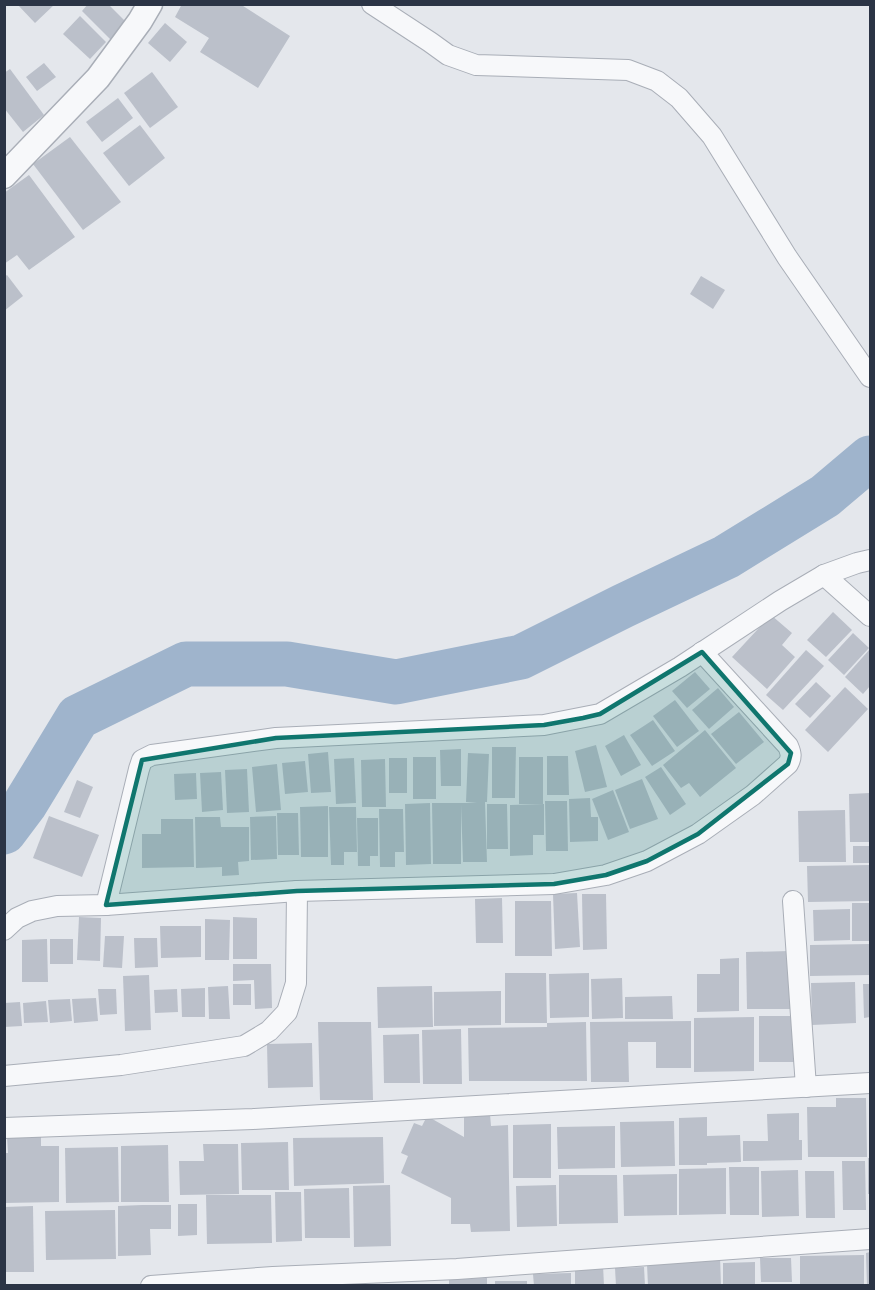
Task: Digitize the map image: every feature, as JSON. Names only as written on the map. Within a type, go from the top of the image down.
[{"type":"street","points":[[4,176],[98,78],[150,4]]},
{"type":"street","points":[[372,4],[448,55],[476,65],[628,70],[657,81],[679,98],[712,136],[787,257],[870,377]]},
{"type":"street","points":[[106,905],[139,769],[142,760],[152,755],[276,738],[544,725],[600,714],[680,667],[824,575],[857,562],[870,560]]},
{"type":"street","points":[[824,575],[870,616]]},
{"type":"street","points":[[4,930],[17,918],[57,906],[106,905],[297,891],[554,884],[606,875],[647,861],[698,834],[753,795],[788,765],[791,759],[788,746],[702,652]]},
{"type":"street","points":[[4,1076],[121,1065],[244,1046],[269,1031],[287,1012],[296,983],[297,891]]},
{"type":"street","points":[[792,901],[806,1087]]},
{"type":"street","points":[[4,1128],[253,1119],[870,1083]]},
{"type":"street","points":[[151,1286],[273,1277],[457,1269],[870,1239]]},
{"type":"highlighted area","points":[[702,652],[791,753],[788,764],[698,834],[647,861],[606,875],[554,884],[297,891],[106,905],[142,760],[276,738],[544,725],[583,718],[600,714]]},
{"type":"building","points":[[17,4],[55,4],[35,23]]},
{"type":"building","points":[[88,4],[108,4],[127,23],[111,40],[82,11]]},
{"type":"building","points":[[182,4],[240,4],[290,36],[258,88],[200,52],[209,38],[175,17]]},
{"type":"building","points":[[80,16],[106,42],[90,59],[63,34]]},
{"type":"building","points":[[165,23],[187,42],[170,62],[148,43]]},
{"type":"building","points":[[44,63],[56,77],[37,91],[26,77]]},
{"type":"building","points":[[10,69],[44,115],[23,132],[4,108],[4,73]]},
{"type":"building","points":[[152,72],[178,107],[150,128],[124,93]]},
{"type":"building","points":[[118,98],[133,118],[102,142],[86,122]]},
{"type":"building","points":[[140,125],[165,158],[129,186],[103,153]]},
{"type":"building","points":[[70,137],[121,202],[83,230],[33,164]]},
{"type":"building","points":[[29,175],[75,237],[29,270],[17,255],[4,264],[4,193]]},
{"type":"building","points":[[7,275],[23,296],[4,311],[4,277]]},
{"type":"building","points":[[701,276],[725,290],[713,309],[690,294]]},
{"type":"building","points":[[833,612],[852,630],[826,657],[807,640]]},
{"type":"building","points":[[771,615],[792,633],[782,645],[795,657],[767,689],[732,657]]},
{"type":"building","points":[[853,633],[869,648],[844,675],[828,660]]},
{"type":"building","points":[[870,649],[870,686],[863,694],[845,677]]},
{"type":"building","points":[[806,650],[824,666],[783,710],[766,695]]},
{"type":"building","points":[[695,672],[710,689],[687,708],[672,691]]},
{"type":"building","points":[[816,682],[831,696],[810,718],[795,704]]},
{"type":"building","points":[[845,687],[868,709],[828,752],[805,730]]},
{"type":"building","points":[[718,688],[734,707],[709,729],[692,710]]},
{"type":"building","points":[[675,700],[699,731],[677,747],[653,716]]},
{"type":"building","points":[[739,712],[764,742],[736,764],[711,734]]},
{"type":"building","points":[[653,720],[675,751],[652,766],[630,735]]},
{"type":"building","points":[[705,730],[736,768],[700,797],[689,783],[681,788],[663,765]]},
{"type":"building","points":[[624,735],[641,765],[621,776],[605,746]]},
{"type":"building","points":[[596,745],[607,787],[585,792],[575,751]]},
{"type":"building","points":[[492,747],[516,747],[515,798],[492,798]]},
{"type":"building","points":[[461,749],[461,786],[441,786],[440,750]]},
{"type":"building","points":[[328,752],[331,792],[311,793],[308,754]]},
{"type":"building","points":[[468,753],[489,754],[487,802],[485,802],[487,862],[463,862],[461,805],[461,864],[433,864],[432,803],[477,803],[466,802]]},
{"type":"building","points":[[547,756],[568,756],[569,795],[547,795]]},
{"type":"building","points":[[413,757],[436,757],[436,799],[413,799]]},
{"type":"building","points":[[519,757],[543,757],[543,804],[519,804]]},
{"type":"building","points":[[354,758],[356,803],[336,804],[334,759]]},
{"type":"building","points":[[389,758],[407,758],[407,793],[389,793]]},
{"type":"building","points":[[385,759],[386,807],[362,807],[361,760]]},
{"type":"building","points":[[305,761],[308,792],[285,794],[282,763]]},
{"type":"building","points":[[277,764],[281,810],[256,812],[252,767]]},
{"type":"building","points":[[661,767],[686,804],[670,815],[645,777]]},
{"type":"building","points":[[247,769],[249,812],[227,813],[225,770]]},
{"type":"building","points":[[221,772],[223,810],[202,812],[200,773]]},
{"type":"building","points":[[196,773],[197,799],[175,800],[174,774]]},
{"type":"building","points":[[642,779],[658,819],[630,829],[615,790]]},
{"type":"building","points":[[77,780],[93,787],[80,818],[64,812]]},
{"type":"building","points":[[613,790],[629,832],[608,840],[592,799]]},
{"type":"building","points":[[870,793],[870,842],[850,842],[849,794]]},
{"type":"building","points":[[590,798],[591,817],[598,817],[598,841],[570,842],[569,799]]},
{"type":"building","points":[[545,801],[567,801],[568,851],[546,851]]},
{"type":"building","points":[[430,803],[431,864],[406,865],[405,804]]},
{"type":"building","points":[[487,804],[507,804],[508,849],[487,849]]},
{"type":"building","points":[[544,804],[544,835],[533,835],[533,855],[510,856],[510,805]]},
{"type":"building","points":[[328,806],[328,857],[301,857],[300,807]]},
{"type":"building","points":[[329,807],[356,807],[357,852],[344,852],[344,865],[331,865]]},
{"type":"building","points":[[379,809],[403,809],[404,852],[395,852],[395,867],[380,867]]},
{"type":"building","points":[[845,810],[846,862],[799,862],[798,811]]},
{"type":"building","points":[[277,813],[298,813],[299,855],[278,855]]},
{"type":"building","points":[[49,816],[99,835],[82,877],[33,858]]},
{"type":"building","points":[[276,816],[277,859],[251,860],[250,817]]},
{"type":"building","points":[[195,817],[220,817],[221,827],[249,827],[249,861],[238,862],[239,875],[222,876],[222,867],[196,868]]},
{"type":"building","points":[[357,818],[378,818],[378,856],[370,856],[370,866],[358,866]]},
{"type":"building","points":[[161,819],[193,819],[194,867],[142,868],[142,834],[161,834]]},
{"type":"building","points":[[853,846],[870,846],[870,863],[853,863]]},
{"type":"building","points":[[870,865],[870,901],[808,902],[807,866]]},
{"type":"building","points":[[577,893],[580,947],[555,949],[553,894]]},
{"type":"building","points":[[582,894],[606,894],[607,949],[583,950]]},
{"type":"building","points":[[502,898],[503,943],[476,943],[475,899]]},
{"type":"building","points":[[515,901],[551,901],[552,956],[515,956]]},
{"type":"building","points":[[852,903],[870,903],[870,941],[852,941]]},
{"type":"building","points":[[850,909],[850,940],[814,941],[813,910]]},
{"type":"building","points":[[79,917],[101,918],[100,961],[77,960]]},
{"type":"building","points":[[233,917],[257,918],[257,959],[233,959]]},
{"type":"building","points":[[205,919],[230,920],[229,960],[205,960]]},
{"type":"building","points":[[160,926],[201,926],[201,957],[161,958]]},
{"type":"building","points":[[105,936],[124,936],[122,968],[103,967]]},
{"type":"building","points":[[134,938],[157,938],[158,967],[135,968]]},
{"type":"building","points":[[47,939],[48,982],[22,982],[22,940]]},
{"type":"building","points":[[50,939],[73,939],[73,964],[50,964]]},
{"type":"building","points":[[870,944],[870,975],[810,976],[810,945]]},
{"type":"building","points":[[790,951],[791,1009],[747,1009],[746,952]]},
{"type":"building","points":[[739,958],[739,1011],[697,1012],[697,974],[720,974],[720,959]]},
{"type":"building","points":[[233,964],[271,964],[272,1008],[255,1009],[254,980],[233,981]]},
{"type":"building","points":[[505,973],[546,973],[547,1023],[505,1023]]},
{"type":"building","points":[[589,973],[589,1017],[550,1018],[549,974]]},
{"type":"building","points":[[149,975],[151,1030],[125,1031],[123,976]]},
{"type":"building","points":[[622,978],[623,1018],[592,1019],[591,979]]},
{"type":"building","points":[[855,982],[856,1023],[812,1025],[811,983]]},
{"type":"building","points":[[233,984],[251,984],[251,1005],[233,1005]]},
{"type":"building","points":[[863,984],[870,984],[870,1017],[864,1018]]},
{"type":"building","points":[[228,986],[230,1019],[209,1019],[208,987]]},
{"type":"building","points":[[432,986],[433,1027],[378,1028],[377,987]]},
{"type":"building","points":[[205,988],[205,1017],[182,1017],[181,989]]},
{"type":"building","points":[[98,989],[116,989],[117,1014],[100,1015]]},
{"type":"building","points":[[177,989],[178,1012],[155,1013],[154,990]]},
{"type":"building","points":[[501,991],[501,1025],[434,1026],[434,992]]},
{"type":"building","points":[[672,996],[673,1019],[625,1019],[625,997]]},
{"type":"building","points":[[96,998],[98,1021],[74,1023],[72,999]]},
{"type":"building","points":[[70,999],[72,1021],[50,1023],[48,1000]]},
{"type":"building","points":[[46,1001],[48,1022],[24,1023],[23,1003]]},
{"type":"building","points":[[20,1002],[22,1026],[4,1027],[4,1003]]},
{"type":"building","points":[[759,1016],[798,1016],[798,1062],[759,1062]]},
{"type":"building","points":[[754,1017],[754,1071],[694,1072],[694,1018]]},
{"type":"building","points":[[691,1021],[691,1068],[656,1068],[656,1042],[628,1042],[629,1082],[591,1082],[590,1022]]},
{"type":"building","points":[[318,1022],[371,1022],[373,1100],[320,1100]]},
{"type":"building","points":[[586,1022],[587,1081],[469,1081],[468,1028],[547,1027],[547,1023]]},
{"type":"building","points":[[461,1029],[462,1084],[423,1084],[422,1030]]},
{"type":"building","points":[[419,1034],[420,1083],[384,1083],[383,1035]]},
{"type":"building","points":[[312,1043],[313,1087],[268,1088],[267,1044]]},
{"type":"building","points":[[836,1098],[866,1098],[867,1157],[808,1157],[807,1107],[836,1107]]},
{"type":"building","points":[[799,1113],[802,1160],[743,1161],[743,1141],[768,1141],[767,1114]]},
{"type":"building","points":[[490,1114],[491,1126],[508,1125],[510,1231],[471,1232],[470,1224],[451,1224],[451,1198],[401,1173],[408,1156],[401,1153],[414,1123],[422,1126],[427,1116],[464,1137],[464,1115]]},
{"type":"building","points":[[707,1117],[707,1136],[740,1135],[741,1162],[679,1165],[679,1118]]},
{"type":"building","points":[[674,1121],[675,1166],[621,1167],[620,1122]]},
{"type":"building","points":[[551,1124],[551,1178],[513,1178],[513,1125]]},
{"type":"building","points":[[615,1126],[615,1168],[558,1169],[557,1127]]},
{"type":"building","points":[[7,1137],[41,1137],[41,1146],[59,1146],[59,1202],[4,1203],[4,1153],[8,1153]]},
{"type":"building","points":[[383,1137],[384,1183],[294,1186],[293,1138]]},
{"type":"building","points":[[288,1142],[289,1190],[242,1190],[241,1143]]},
{"type":"building","points":[[203,1144],[238,1144],[239,1194],[180,1195],[179,1161],[204,1161]]},
{"type":"building","points":[[168,1145],[169,1202],[121,1202],[121,1146]]},
{"type":"building","points":[[118,1147],[119,1202],[66,1203],[65,1148]]},
{"type":"building","points":[[868,1158],[870,1158],[870,1194],[868,1194]]},
{"type":"building","points":[[842,1161],[865,1161],[866,1210],[843,1210]]},
{"type":"building","points":[[729,1167],[759,1167],[759,1215],[730,1215]]},
{"type":"building","points":[[726,1168],[726,1214],[679,1215],[679,1169]]},
{"type":"building","points":[[798,1170],[799,1216],[762,1217],[761,1171]]},
{"type":"building","points":[[805,1171],[834,1171],[835,1218],[806,1218]]},
{"type":"building","points":[[677,1174],[677,1215],[624,1216],[623,1175]]},
{"type":"building","points":[[559,1175],[617,1175],[618,1223],[559,1224]]},
{"type":"building","points":[[390,1185],[391,1246],[354,1247],[353,1186]]},
{"type":"building","points":[[556,1185],[557,1226],[517,1227],[516,1186]]},
{"type":"building","points":[[349,1188],[350,1238],[305,1238],[304,1189]]},
{"type":"building","points":[[275,1192],[301,1192],[302,1241],[276,1242]]},
{"type":"building","points":[[206,1195],[271,1195],[272,1243],[207,1244]]},
{"type":"building","points":[[178,1204],[197,1204],[197,1235],[178,1236]]},
{"type":"building","points":[[171,1205],[171,1229],[150,1229],[151,1255],[118,1256],[118,1206]]},
{"type":"building","points":[[33,1206],[34,1272],[4,1272],[4,1207]]},
{"type":"building","points":[[115,1210],[116,1259],[46,1260],[45,1211]]},
{"type":"building","points":[[870,1252],[870,1286],[867,1286],[866,1253]]},
{"type":"building","points":[[864,1255],[864,1286],[800,1286],[800,1256]]},
{"type":"building","points":[[720,1256],[721,1286],[648,1286],[647,1264],[682,1263],[682,1257]]},
{"type":"building","points":[[760,1258],[791,1258],[792,1282],[761,1282]]},
{"type":"building","points":[[755,1262],[755,1286],[723,1286],[723,1263]]},
{"type":"building","points":[[575,1265],[603,1265],[604,1286],[575,1286]]},
{"type":"building","points":[[644,1267],[645,1286],[616,1286],[615,1268]]},
{"type":"building","points":[[571,1273],[571,1286],[534,1286],[533,1274]]},
{"type":"building","points":[[487,1278],[487,1286],[449,1286],[449,1279]]},
{"type":"building","points":[[495,1281],[527,1281],[527,1286],[495,1286]]},
{"type":"waterway","points":[[4,832],[25,804],[78,717],[186,664],[287,664],[396,682],[521,657],[726,557],[825,496],[870,458]]}]
